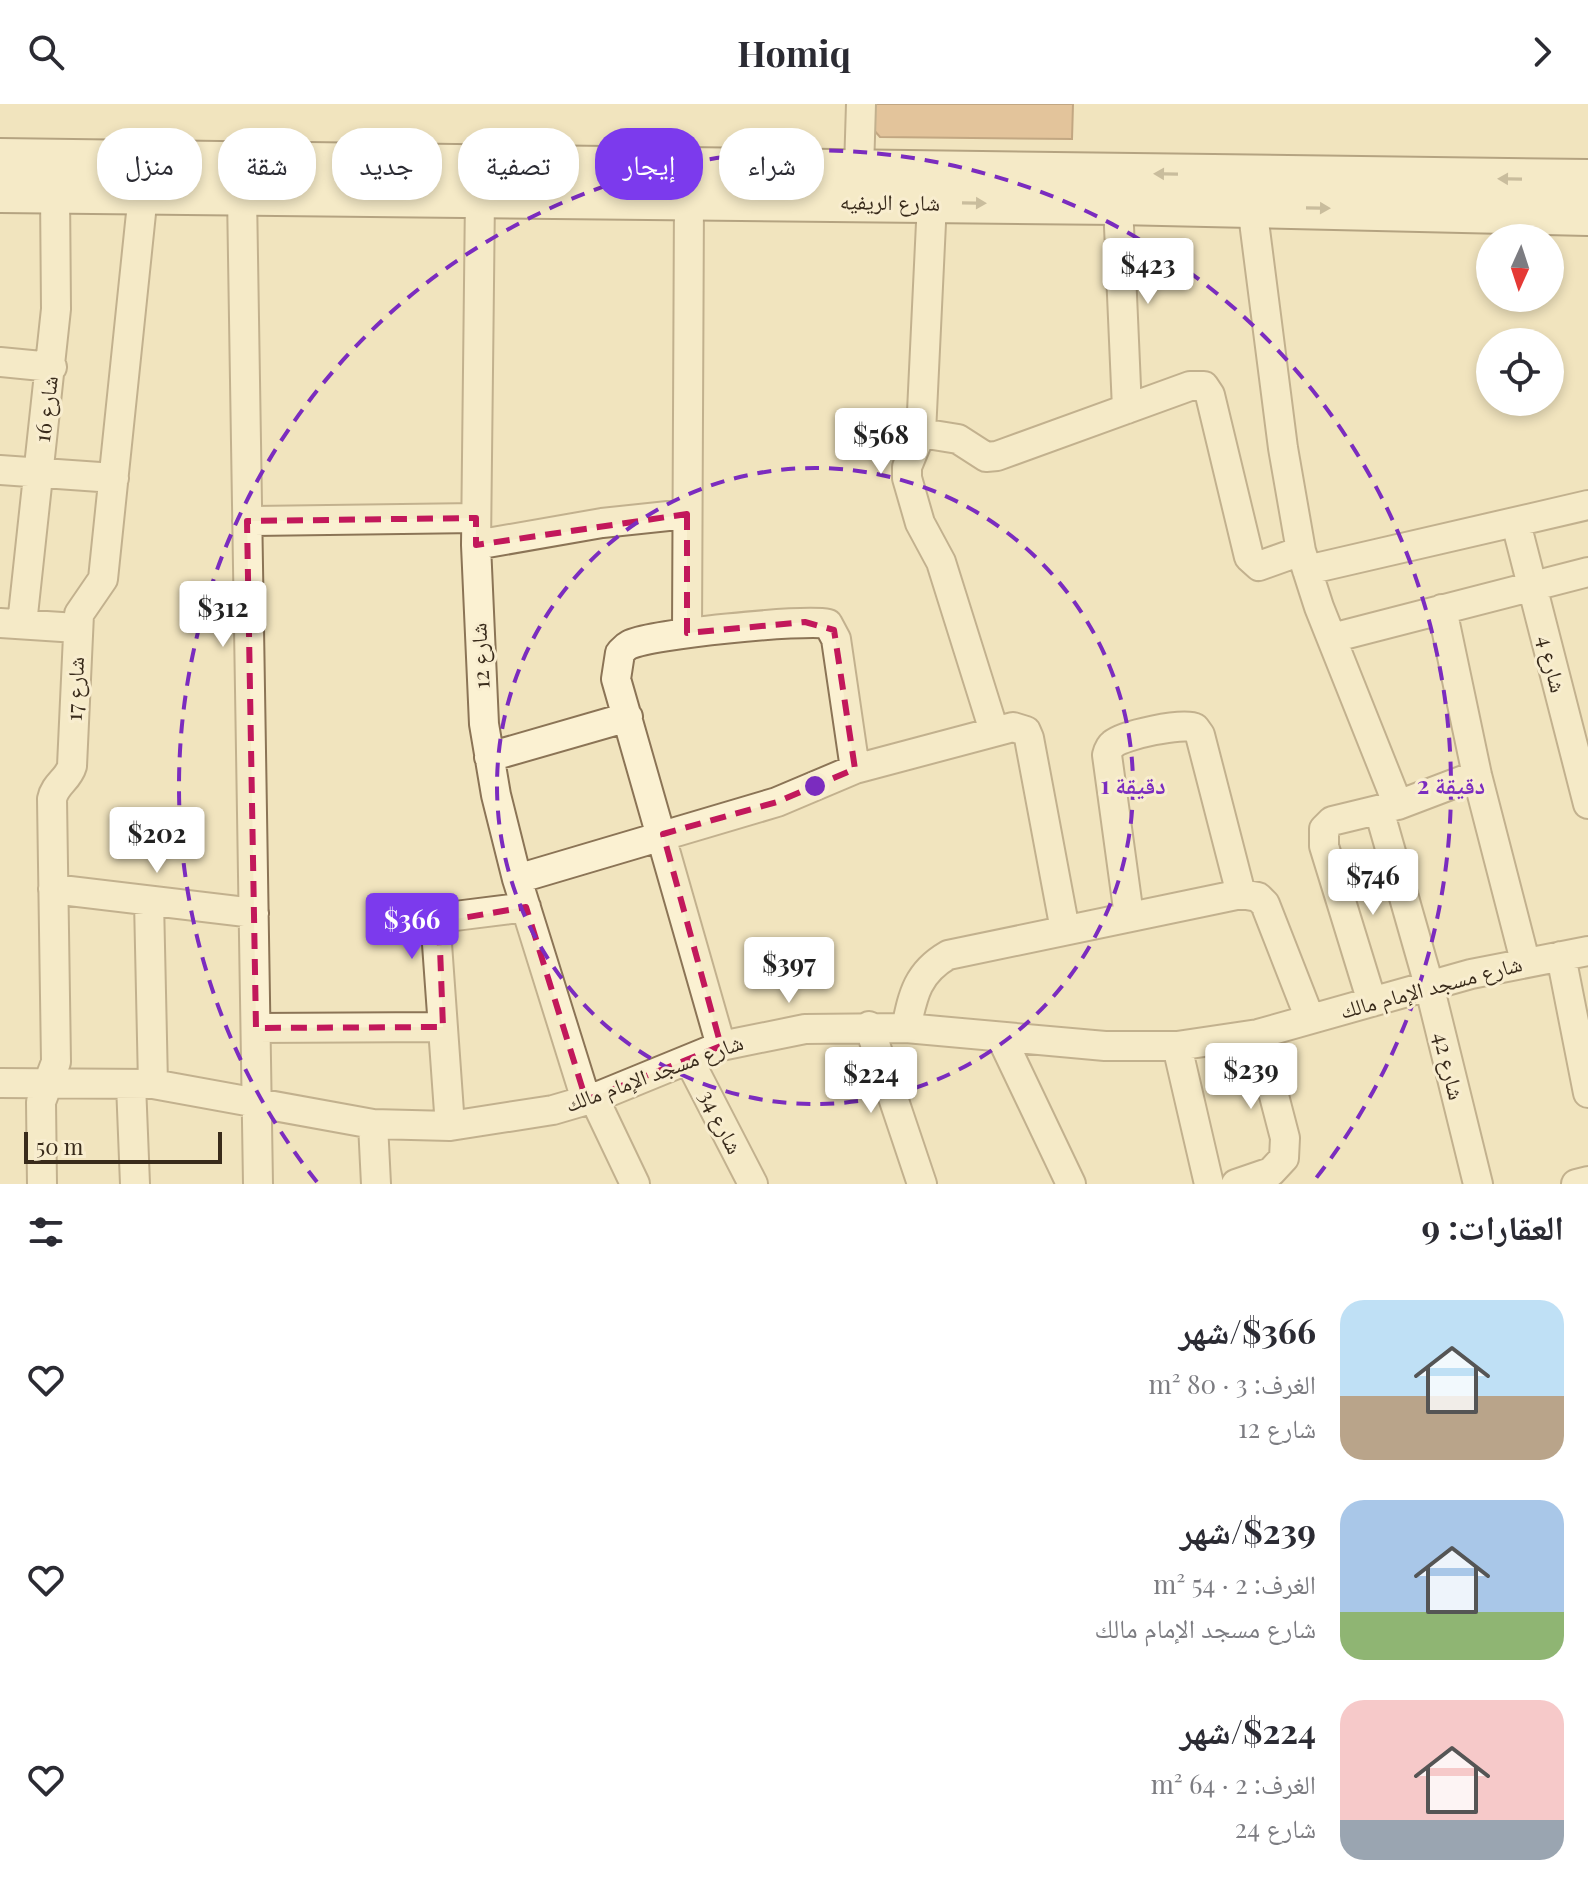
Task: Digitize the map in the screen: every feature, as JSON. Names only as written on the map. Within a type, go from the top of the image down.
[{"type":"street","points":[[859,170],[861,104]]},
{"type":"street","name":"شارع الريفيه","points":[[0,159],[859,170],[1235,196],[1588,215]]},
{"type":"street","name":"شارع الريفيه","points":[[703,199],[1118,204],[1588,180]]},
{"type":"street","name":"شارع الريفيه","points":[[0,192],[97,193]]},
{"type":"street","name":"شارع 16","points":[[11,623],[39,472],[52,367],[57,266],[55,193]]},
{"type":"street","name":"شارع الريفيه","points":[[316,196],[458,197]]},
{"type":"street","name":"شارع 42","points":[[1235,196],[1304,560],[1388,807],[1478,1184]]},
{"type":"street","name":"شارع 17","points":[[42,1184],[41,1102],[56,1062],[52,799],[57,784],[66,778],[72,766],[77,628],[84,605],[103,579],[142,200]]},
{"type":"street","points":[[242,200],[258,1184]]},
{"type":"street","name":"شارع 12","points":[[480,200],[476,532],[479,667],[489,757],[517,879],[590,1099],[635,1184]]},
{"type":"street","points":[[687,633],[689,200]]},
{"type":"street","points":[[932,202],[921,433],[907,467],[907,478],[920,523],[941,562],[994,731]]},
{"type":"street","points":[[1118,204],[1127,409]]},
{"type":"street","points":[[0,362],[52,367]]},
{"type":"street","points":[[921,433],[958,439],[986,457],[997,456],[1190,386],[1204,386],[1210,395],[1249,557],[1259,566],[1516,523],[1588,505]]},
{"type":"street","points":[[0,470],[114,478]]},
{"type":"street","points":[[247,521],[476,532],[687,514]]},
{"type":"street","name":"شارع 4","points":[[1516,523],[1588,804]]},
{"type":"street","points":[[1332,638],[1588,572]]},
{"type":"street","points":[[1442,609],[1477,775],[1525,961]]},
{"type":"street","points":[[721,1046],[663,834],[616,679],[620,653],[629,644],[687,633],[805,622],[828,624],[836,639],[855,769]]},
{"type":"street","points":[[11,623],[77,628]]},
{"type":"street","points":[[489,757],[628,717]]},
{"type":"street","points":[[1129,916],[1107,755],[1113,743],[1123,738],[1181,725],[1195,728],[1200,735],[1241,894]]},
{"type":"street","points":[[517,879],[777,802],[855,769],[994,731],[1020,728],[1029,738],[1065,930]]},
{"type":"street","points":[[1372,1002],[1322,838],[1324,829],[1332,821],[1388,807],[1477,775]]},
{"type":"street","points":[[53,889],[254,913]]},
{"type":"street","points":[[906,1028],[915,985],[934,963],[964,950],[1241,894],[1258,897],[1265,904],[1310,1019]]},
{"type":"street","points":[[135,1184],[149,901]]},
{"type":"street","points":[[450,1126],[436,940],[439,922],[457,915],[526,907]]},
{"type":"street","points":[[1574,954],[1588,1093]]},
{"type":"street","name":"شارع مسجد الإمام مالك","points":[[0,1083],[142,1084],[373,1124],[450,1126],[519,1117],[590,1099],[721,1046],[805,1029],[869,1026],[1105,1046],[1177,1046],[1258,1034],[1429,985],[1525,961],[1574,954]]},
{"type":"street","points":[[869,1026],[922,1184]]},
{"type":"street","points":[[256,1028],[443,1027]]},
{"type":"street","points":[[1236,1184],[1271,1172],[1284,1158],[1285,1138],[1258,1034]]},
{"type":"street","points":[[1001,1037],[1071,1184]]},
{"type":"street","points":[[1177,1046],[1209,1184]]},
{"type":"street","name":"شارع 34","points":[[689,1060],[753,1184]]},
{"type":"street","points":[[373,1124],[376,1184]]},
{"type":"street","points":[[1576,1184],[1588,1181]]},
{"type":"highlighted area","points":[[687,514],[687,633],[805,622],[834,630],[855,769],[777,802],[663,834],[721,1046],[586,1100],[526,907],[439,922],[443,1027],[256,1028],[247,521],[476,518],[476,545]]},
{"type":"building","points":[[865,104],[1073,104],[1072,139],[880,137],[865,120]]}]
